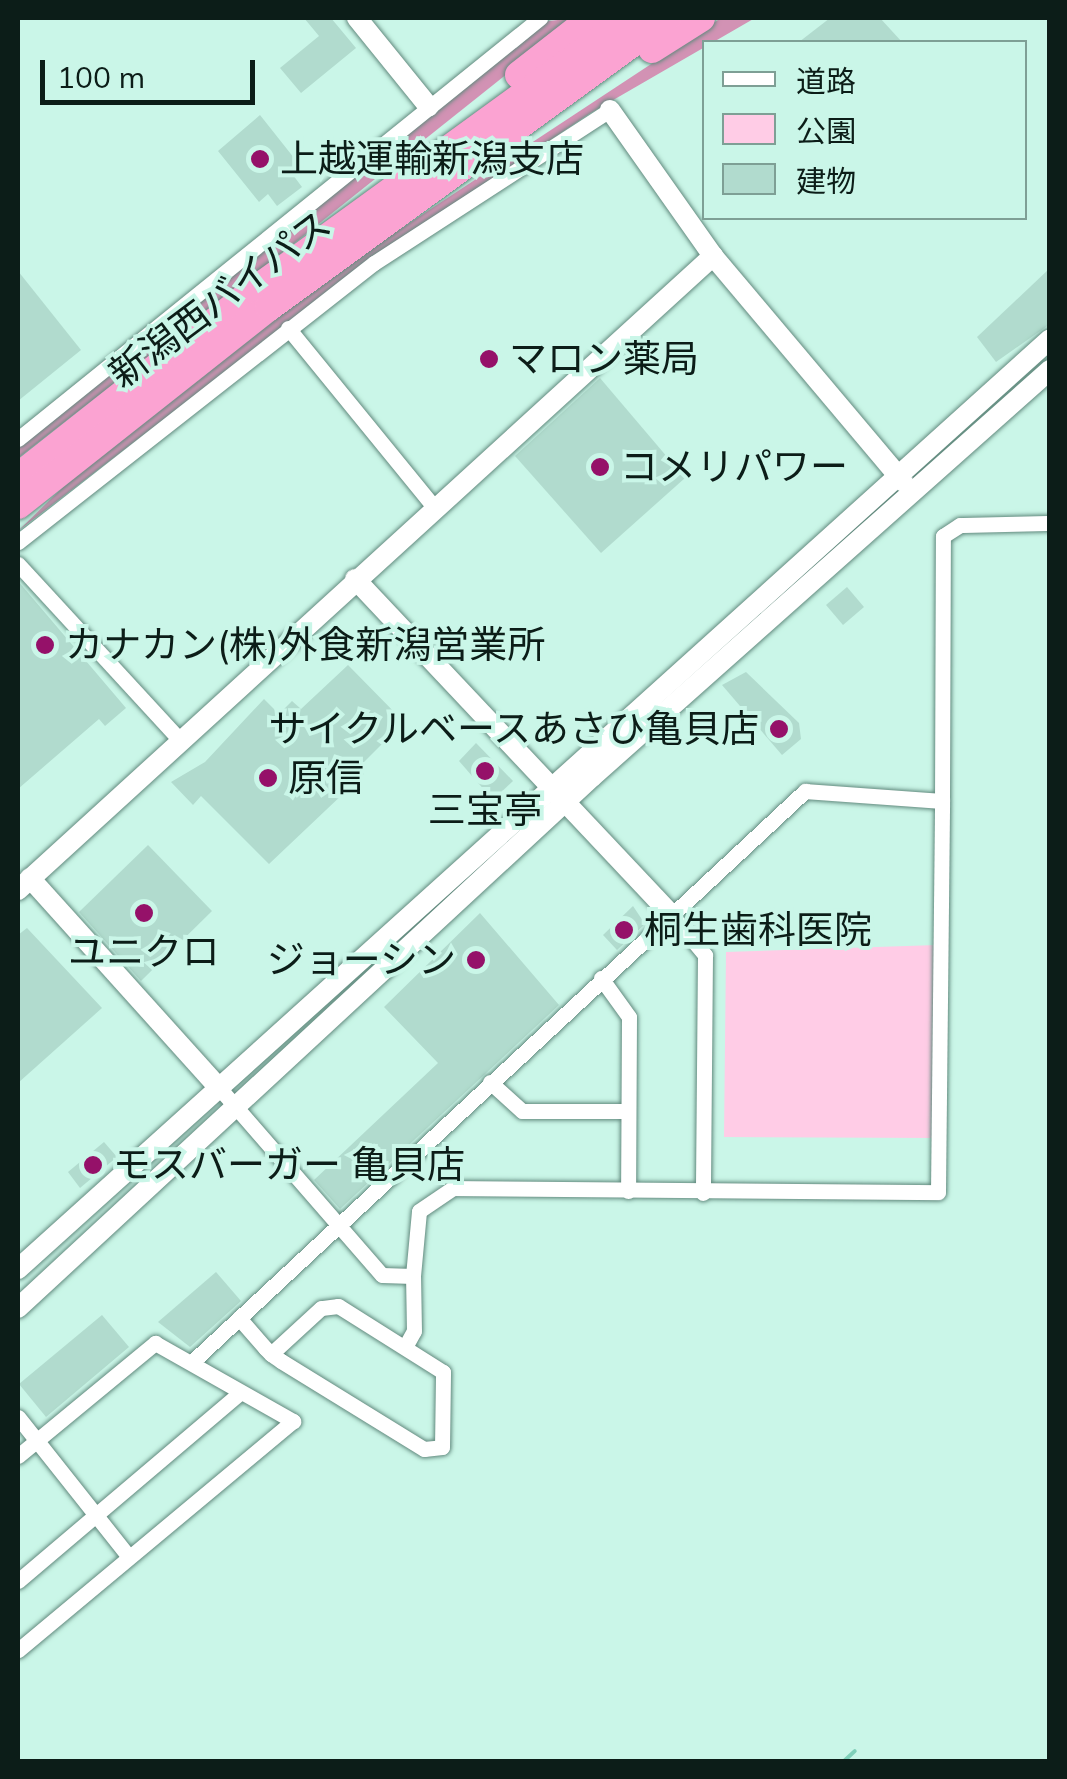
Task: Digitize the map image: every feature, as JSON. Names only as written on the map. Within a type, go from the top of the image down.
[{"type":"highway","points":[[362,224],[592,18]]},
{"type":"highway","name":"新潟西バイパス","points":[[18,477],[362,224],[630,18]]},
{"type":"highway","name":"新潟西バイパス","points":[[18,505],[362,224],[667,18]]},
{"type":"highway","points":[[362,224],[701,18]]},
{"type":"street","points":[[357,18],[428,107]]},
{"type":"street","points":[[18,439],[540,18]]},
{"type":"street","points":[[18,542],[288,328],[610,110],[713,256],[911,491]]},
{"type":"street","points":[[413,1276],[382,1274],[221,1090],[24,884],[713,256]]},
{"type":"street","points":[[288,328],[434,508]]},
{"type":"street","points":[[18,1269],[221,1090],[548,786],[1050,339]]},
{"type":"street","points":[[18,1308],[239,1110],[564,804],[1050,370]]},
{"type":"street","points":[[405,1347],[414,1331],[414,1225],[440,1192],[938,1192],[943,536],[960,525],[1050,522]]},
{"type":"street","points":[[18,564],[180,740]]},
{"type":"street","points":[[356,579],[705,955],[703,1193]]},
{"type":"street","points":[[192,1362],[805,791],[942,801]]},
{"type":"street","points":[[601,978],[627,1009],[628,1191]]},
{"type":"street","points":[[490,1082],[522,1111],[628,1112]]},
{"type":"street","points":[[239,1318],[272,1354],[434,1451],[445,1437],[445,1380],[405,1347],[329,1304],[272,1354]]},
{"type":"street","points":[[18,1456],[155,1344],[293,1421],[18,1650]]},
{"type":"street","points":[[18,1581],[241,1392]]},
{"type":"street","points":[[18,1417],[128,1556]]},
{"type":"green space","points":[[937,945],[934,1138],[724,1137],[726,952]]},
{"type":"shaded area","points":[[577,18],[18,458],[18,448],[548,21]]},
{"type":"shaded area","points":[[721,18],[755,18],[717,40],[702,40],[702,49],[589,114],[365,265],[18,531],[93,458],[335,272]]},
{"type":"building","points":[[304,18],[331,18],[356,48],[301,93],[280,68],[319,36]]},
{"type":"building","points":[[830,18],[880,18],[900,40],[802,40]]},
{"type":"building","name":"上越運輸新潟支店","points":[[260,115],[302,168],[293,175],[302,187],[277,206],[268,194],[259,202],[218,151]]},
{"type":"building","points":[[1050,268],[1050,324],[996,362],[977,337]]},
{"type":"building","points":[[18,271],[81,350],[18,401]]},
{"type":"building","name":"コメリパワー","points":[[600,378],[685,478],[601,553],[515,456]]},
{"type":"building","name":"カナカン(株)外食新潟営業所","points":[[18,581],[126,708],[105,726],[99,719],[18,789]]},
{"type":"building","points":[[847,587],[864,607],[843,625],[826,605]]},
{"type":"building","name":"原信","points":[[348,665],[404,722],[358,768],[364,774],[269,864],[201,796],[193,805],[171,782],[205,762],[264,699],[279,714],[292,701],[301,709]]},
{"type":"building","points":[[746,672],[799,723],[801,739],[782,755],[722,685]]},
{"type":"building","name":"三宝亭","points":[[476,743],[513,781],[493,800],[459,761]]},
{"type":"building","name":"ユニクロ","points":[[148,845],[212,911],[141,981],[79,912]]},
{"type":"building","name":"桐生歯科医院","points":[[633,906],[645,924],[617,950],[603,935]]},
{"type":"building","name":"ジョーシン","points":[[480,913],[559,1005],[340,1209],[314,1180],[438,1063],[384,1007]]},
{"type":"building","points":[[27,928],[102,1008],[18,1083],[18,935]]},
{"type":"building","name":"モスバーガー 亀貝店","points":[[104,1142],[117,1157],[80,1188],[68,1172]]},
{"type":"building","points":[[216,1272],[241,1301],[190,1347],[158,1322]]},
{"type":"building","points":[[102,1315],[129,1347],[46,1417],[19,1384]]},
{"type":"waterway","points":[[843,1762],[855,1751]]},
{"type":"place","name":"上越運輸新潟支店","points":[[260,159]]},
{"type":"place","name":"マロン薬局","points":[[489,359]]},
{"type":"place","name":"コメリパワー","points":[[600,467]]},
{"type":"place","name":"カナカン(株)外食新潟営業所","points":[[45,645]]},
{"type":"place","name":"サイクルベースあさひ亀貝店","points":[[779,729]]},
{"type":"place","name":"三宝亭","points":[[485,771]]},
{"type":"place","name":"原信","points":[[268,778]]},
{"type":"place","name":"ユニクロ","points":[[144,913]]},
{"type":"place","name":"桐生歯科医院","points":[[624,930]]},
{"type":"place","name":"ジョーシン","points":[[476,960]]},
{"type":"place","name":"モスバーガー 亀貝店","points":[[93,1165]]}]
